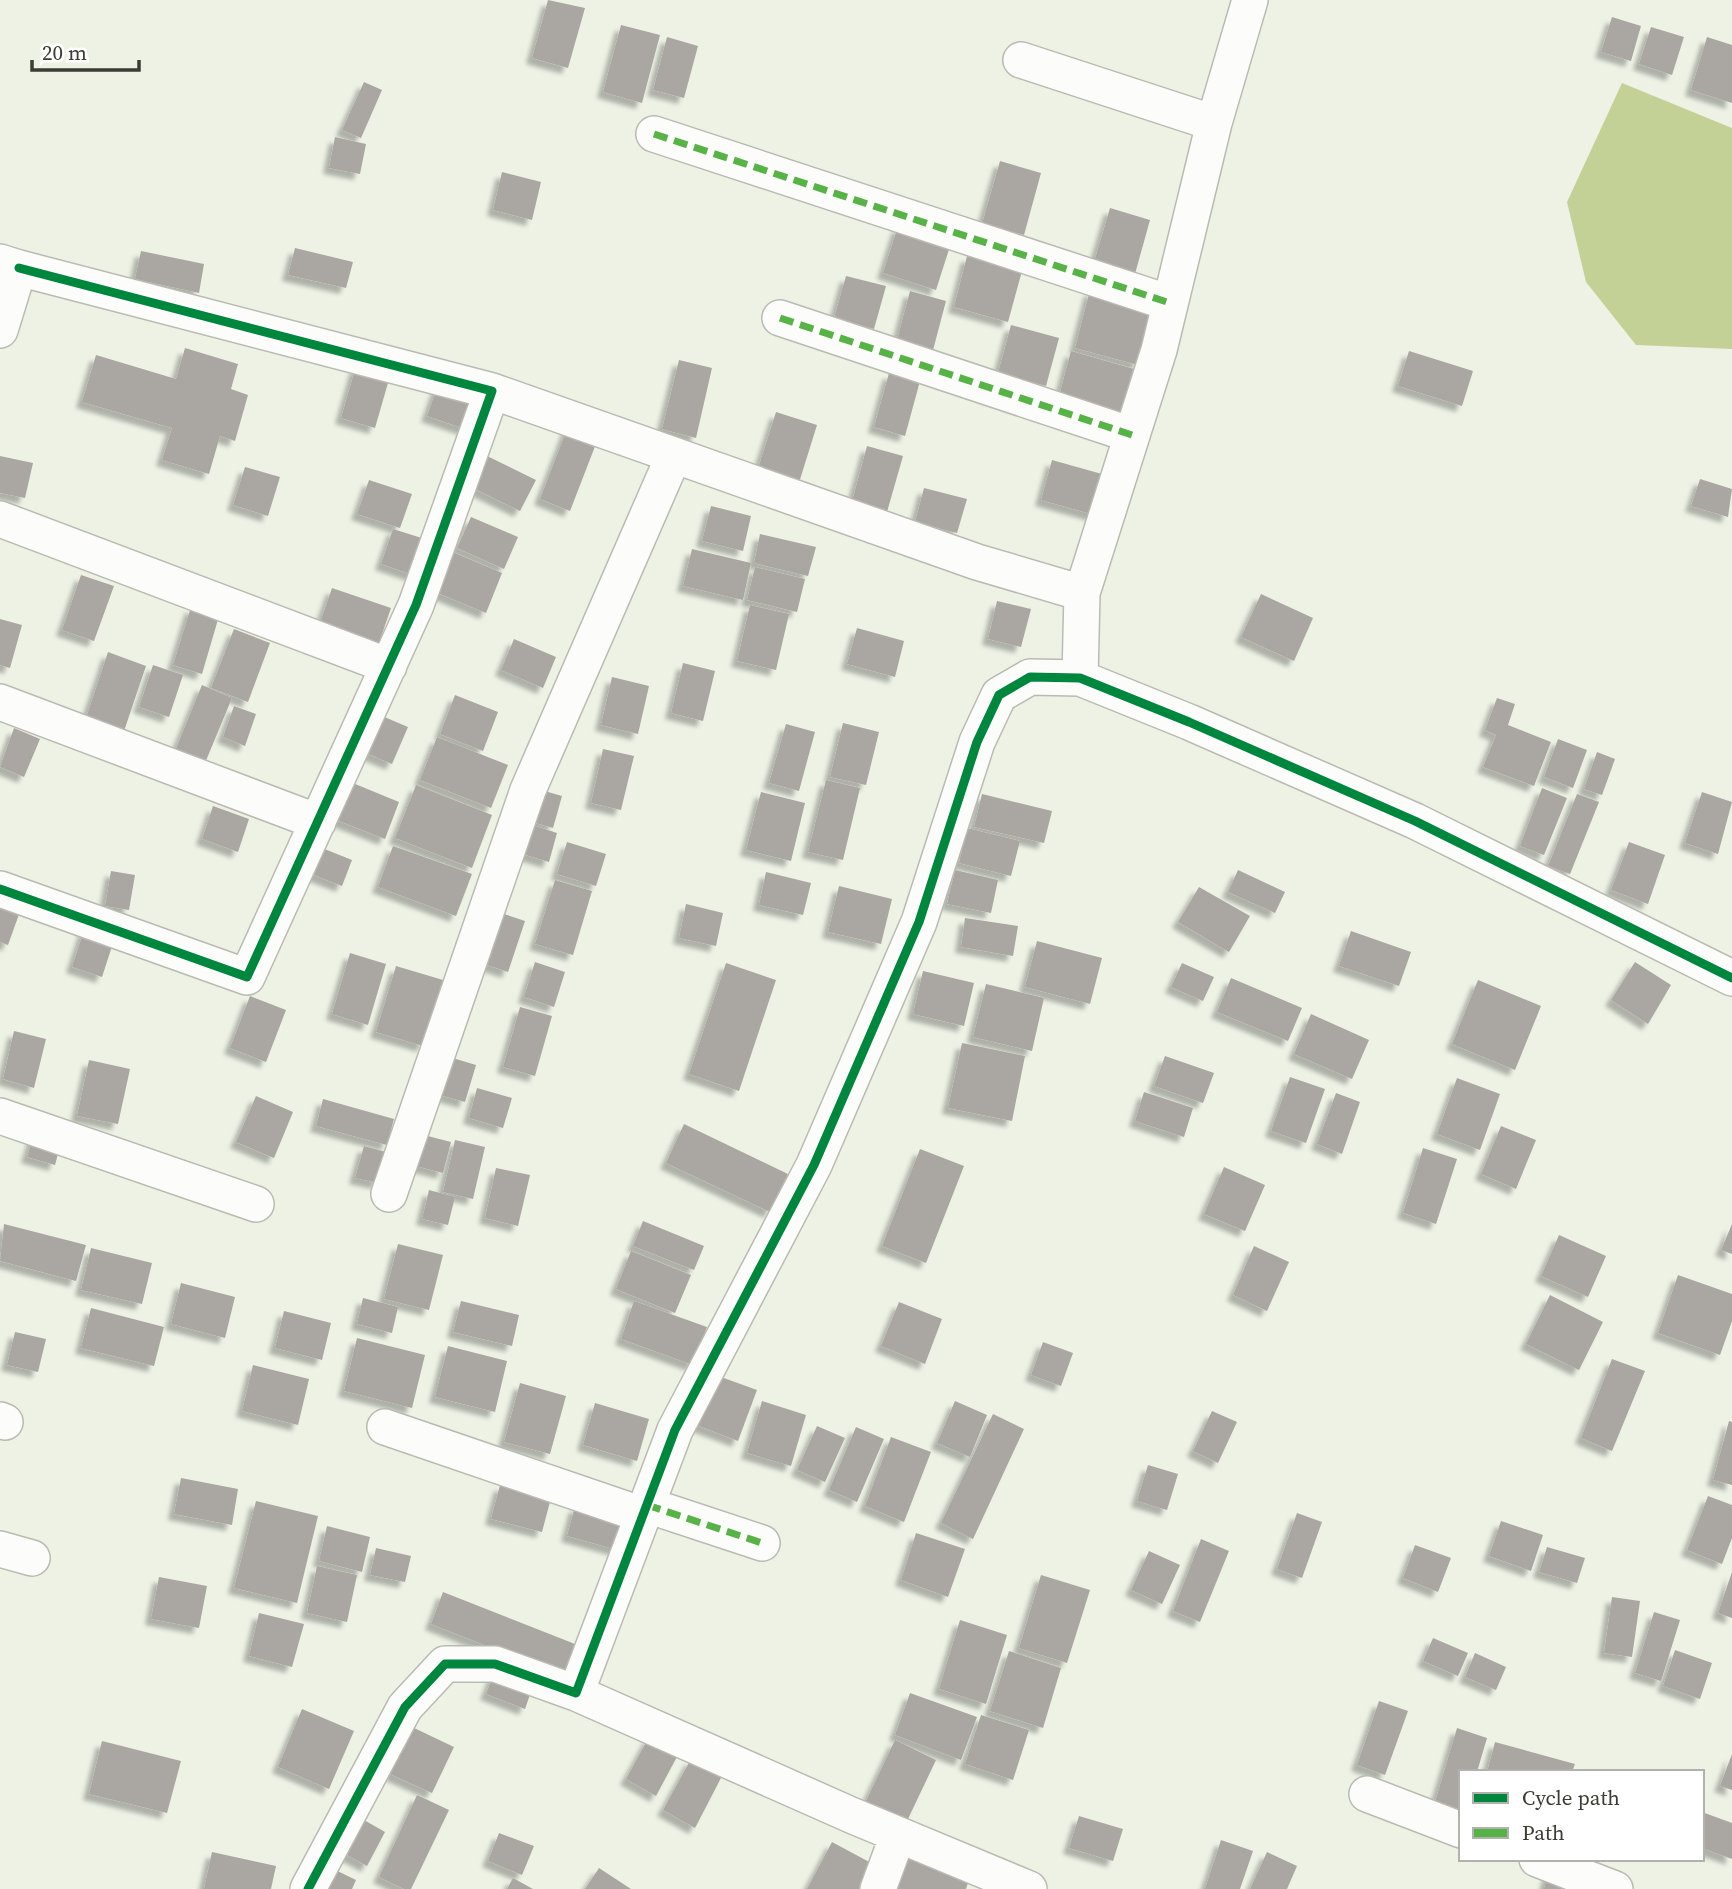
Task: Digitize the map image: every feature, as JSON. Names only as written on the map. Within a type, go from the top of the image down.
[{"type":"street","points":[[1080,678],[1082,593],[1159,350],[1214,123],[1250,0]]},
{"type":"street","points":[[1021,60],[1214,123]]},
{"type":"street","points":[[654,134],[1170,303]]},
{"type":"street","points":[[0,330],[9,265],[492,391],[977,562],[1082,593]]},
{"type":"street","points":[[780,318],[1132,435]]},
{"type":"street","points":[[0,889],[247,977],[416,605],[492,391]]},
{"type":"street","points":[[389,1194],[528,790],[674,455]]},
{"type":"street","points":[[0,519],[389,666]]},
{"type":"street","points":[[576,1693],[675,1430],[820,1152],[919,922],[977,743],[999,695],[1030,677],[1080,678],[1189,722],[1415,821],[1732,978]]},
{"type":"street","points":[[0,702],[318,822]]},
{"type":"street","points":[[0,1116],[256,1203]]},
{"type":"street","points":[[385,1427],[645,1510],[762,1543]]},
{"type":"street","points":[[308,1889],[405,1707],[445,1664],[495,1664],[576,1693],[898,1835],[1029,1889]]},
{"type":"street","points":[[1367,1794],[1459,1829]]},
{"type":"street","points":[[878,1889],[898,1835]]},
{"type":"street","points":[[1542,1861],[1615,1889]]},
{"type":"shaded area","points":[[1622,83],[1732,128],[1732,349],[1636,345],[1586,282],[1567,202]]},
{"type":"building","points":[[548,0],[585,8],[568,68],[532,58]]},
{"type":"building","points":[[1612,17],[1641,26],[1631,61],[1601,52]]},
{"type":"building","points":[[621,25],[660,35],[642,103],[603,92]]},
{"type":"building","points":[[1651,27],[1684,37],[1672,75],[1639,64]]},
{"type":"building","points":[[667,37],[698,46],[684,98],[653,90]]},
{"type":"building","points":[[1707,37],[1732,45],[1732,103],[1691,90]]},
{"type":"building","points":[[364,82],[382,90],[361,138],[342,130]]},
{"type":"building","points":[[335,137],[366,144],[360,174],[329,168]]},
{"type":"building","points":[[1000,161],[1041,173],[1024,235],[982,224]]},
{"type":"building","points":[[502,172],[541,182],[532,220],[493,210]]},
{"type":"building","points":[[1110,208],[1150,220],[1133,281],[1092,269]]},
{"type":"building","points":[[898,226],[951,243],[936,290],[883,273]]},
{"type":"building","points":[[295,248],[353,262],[346,288],[288,275]]},
{"type":"building","points":[[141,251],[204,264],[199,293],[135,279]]},
{"type":"building","points":[[967,256],[1022,271],[1008,322],[954,307]]},
{"type":"building","points":[[846,276],[886,286],[874,329],[834,318]]},
{"type":"building","points":[[1090,290],[1154,308],[1138,365],[1075,348]]},
{"type":"building","points":[[910,291],[946,301],[932,354],[896,344]]},
{"type":"building","points":[[1011,325],[1059,338],[1046,386],[998,373]]},
{"type":"building","points":[[185,348],[238,364],[231,389],[248,395],[235,441],[220,436],[209,474],[162,460],[172,428],[82,402],[96,355],[176,379]]},
{"type":"building","points":[[1071,351],[1134,369],[1120,418],[1058,400]]},
{"type":"building","points":[[1409,351],[1473,371],[1462,406],[1398,386]]},
{"type":"building","points":[[679,360],[712,368],[696,438],[662,429]]},
{"type":"building","points":[[356,366],[390,376],[375,428],[341,418]]},
{"type":"building","points":[[889,373],[920,381],[905,436],[874,427]]},
{"type":"building","points":[[438,385],[479,401],[468,430],[427,416]]},
{"type":"building","points":[[776,412],[817,425],[797,489],[756,475]]},
{"type":"building","points":[[569,424],[599,436],[570,511],[540,499]]},
{"type":"building","points":[[867,446],[903,456],[885,519],[850,509]]},
{"type":"building","points":[[483,454],[536,480],[520,511],[467,485]]},
{"type":"building","points":[[0,456],[33,463],[25,498],[0,493]]},
{"type":"building","points":[[1052,460],[1109,476],[1098,516],[1041,500]]},
{"type":"building","points":[[245,467],[280,477],[268,516],[233,505]]},
{"type":"building","points":[[1700,479],[1732,489],[1728,517],[1691,506]]},
{"type":"building","points":[[369,480],[412,494],[400,528],[357,514]]},
{"type":"building","points":[[924,488],[967,499],[957,533],[915,522]]},
{"type":"building","points":[[711,506],[751,516],[743,551],[702,541]]},
{"type":"building","points":[[471,517],[518,537],[504,569],[457,548]]},
{"type":"building","points":[[393,529],[428,540],[416,576],[381,564]]},
{"type":"building","points":[[760,534],[816,547],[808,576],[754,563]]},
{"type":"building","points":[[692,549],[751,563],[743,600],[683,586]]},
{"type":"building","points":[[450,551],[502,573],[486,613],[433,591]]},
{"type":"building","points":[[755,567],[805,579],[797,612],[747,600]]},
{"type":"building","points":[[81,575],[114,586],[94,641],[62,630]]},
{"type":"building","points":[[332,588],[391,608],[379,643],[320,623]]},
{"type":"building","points":[[1261,594],[1313,618],[1294,661],[1241,637]]},
{"type":"building","points":[[997,601],[1031,609],[1021,647],[988,639]]},
{"type":"building","points":[[750,605],[789,614],[776,670],[737,661]]},
{"type":"building","points":[[191,607],[219,616],[202,674],[173,665]]},
{"type":"building","points":[[0,619],[22,625],[10,668],[0,665]]},
{"type":"building","points":[[857,628],[904,641],[895,677],[847,664]]},
{"type":"building","points":[[234,629],[270,643],[248,702],[211,688]]},
{"type":"building","points":[[514,639],[556,657],[543,688],[501,670]]},
{"type":"building","points":[[108,652],[146,666],[122,737],[84,724]]},
{"type":"building","points":[[683,663],[715,671],[703,721],[671,713]]},
{"type":"building","points":[[153,665],[183,675],[169,717],[139,707]]},
{"type":"building","points":[[612,677],[649,686],[638,734],[601,725]]},
{"type":"building","points":[[202,685],[232,698],[205,763],[175,751]]},
{"type":"building","points":[[455,695],[498,712],[483,751],[440,734]]},
{"type":"building","points":[[1497,698],[1515,704],[1508,725],[1551,742],[1534,786],[1483,767],[1496,735],[1485,730]]},
{"type":"building","points":[[234,706],[256,714],[245,746],[223,737]]},
{"type":"building","points":[[375,713],[408,727],[392,764],[359,750]]},
{"type":"building","points":[[843,723],[879,732],[866,785],[830,777]]},
{"type":"building","points":[[786,724],[815,732],[799,791],[769,783]]},
{"type":"building","points":[[14,728],[40,739],[24,777],[0,767]]},
{"type":"building","points":[[437,737],[508,765],[491,808],[420,780]]},
{"type":"building","points":[[1558,739],[1587,750],[1573,788],[1544,777]]},
{"type":"building","points":[[603,749],[634,756],[621,810],[591,803]]},
{"type":"building","points":[[1597,752],[1615,759],[1602,795],[1584,789]]},
{"type":"building","points":[[343,779],[399,802],[385,839],[329,817]]},
{"type":"building","points":[[826,780],[860,788],[843,860],[808,852]]},
{"type":"building","points":[[416,785],[492,815],[472,868],[395,838]]},
{"type":"building","points":[[534,788],[562,796],[553,828],[525,820]]},
{"type":"building","points":[[1542,788],[1567,798],[1544,855],[1520,846]]},
{"type":"building","points":[[761,792],[805,803],[791,861],[746,850]]},
{"type":"building","points":[[1702,792],[1732,802],[1718,854],[1685,843]]},
{"type":"building","points":[[982,794],[1052,811],[1044,843],[974,827]]},
{"type":"building","points":[[1577,794],[1599,802],[1570,874],[1548,866]]},
{"type":"building","points":[[213,806],[249,819],[238,852],[202,839]]},
{"type":"building","points":[[517,820],[557,833],[549,862],[509,850]]},
{"type":"building","points":[[967,828],[1020,841],[1011,876],[959,863]]},
{"type":"building","points":[[567,842],[606,854],[596,886],[557,874]]},
{"type":"building","points":[[1629,842],[1665,855],[1648,904],[1611,890]]},
{"type":"building","points":[[393,846],[472,874],[456,916],[378,887]]},
{"type":"building","points":[[322,848],[352,860],[342,886],[311,874]]},
{"type":"building","points":[[955,870],[998,880],[991,913],[947,904]]},
{"type":"building","points":[[1238,870],[1285,892],[1275,913],[1228,892]]},
{"type":"building","points":[[111,871],[135,875],[129,910],[105,906]]},
{"type":"building","points":[[766,872],[811,883],[803,915],[759,905]]},
{"type":"building","points":[[555,880],[592,891],[573,955],[535,944]]},
{"type":"building","points":[[839,886],[892,899],[881,944],[828,932]]},
{"type":"building","points":[[1199,887],[1250,916],[1229,952],[1178,922]]},
{"type":"building","points":[[0,896],[23,903],[8,945],[0,942]]},
{"type":"building","points":[[686,904],[723,913],[716,946],[679,938]]},
{"type":"building","points":[[483,907],[525,921],[508,972],[466,958]]},
{"type":"building","points":[[965,918],[1018,926],[1013,956],[961,947]]},
{"type":"building","points":[[85,927],[115,937],[102,977],[72,967]]},
{"type":"building","points":[[1351,931],[1411,952],[1399,986],[1339,966]]},
{"type":"building","points":[[1037,941],[1102,958],[1090,1004],[1025,987]]},
{"type":"building","points":[[350,953],[386,964],[368,1025],[332,1014]]},
{"type":"building","points":[[535,962],[565,972],[554,1007],[524,997]]},
{"type":"building","points":[[1635,962],[1671,985],[1648,1024],[1611,1000]]},
{"type":"building","points":[[726,963],[776,980],[739,1091],[689,1074]]},
{"type":"building","points":[[1182,963],[1214,977],[1203,1001],[1171,987]]},
{"type":"building","points":[[396,966],[443,980],[423,1046],[376,1032]]},
{"type":"building","points":[[923,971],[974,983],[964,1026],[913,1014]]},
{"type":"building","points":[[1231,978],[1302,1008],[1288,1041],[1217,1012]]},
{"type":"building","points":[[1478,980],[1541,1006],[1515,1070],[1452,1044]]},
{"type":"building","points":[[986,984],[1044,998],[1032,1051],[973,1037]]},
{"type":"building","points":[[250,996],[286,1010],[266,1062],[230,1048]]},
{"type":"building","points":[[520,1007],[552,1016],[535,1076],[503,1067]]},
{"type":"building","points":[[1311,1014],[1369,1040],[1352,1079],[1294,1054]]},
{"type":"building","points":[[14,1031],[46,1039],[34,1088],[3,1079]]},
{"type":"building","points":[[962,1043],[1025,1056],[1012,1121],[948,1108]]},
{"type":"building","points":[[426,1050],[476,1065],[465,1102],[415,1088]]},
{"type":"building","points":[[1165,1056],[1214,1073],[1203,1103],[1154,1086]]},
{"type":"building","points":[[89,1060],[130,1069],[118,1124],[77,1116]]},
{"type":"building","points":[[1290,1077],[1325,1089],[1306,1143],[1271,1131]]},
{"type":"building","points":[[1457,1078],[1500,1094],[1480,1150],[1437,1134]]},
{"type":"building","points":[[477,1088],[512,1098],[503,1128],[469,1118]]},
{"type":"building","points":[[1144,1092],[1193,1108],[1184,1137],[1135,1121]]},
{"type":"building","points":[[1336,1093],[1360,1102],[1342,1154],[1317,1144]]},
{"type":"building","points":[[256,1096],[293,1112],[274,1158],[236,1142]]},
{"type":"building","points":[[323,1099],[394,1119],[387,1145],[316,1126]]},
{"type":"building","points":[[684,1124],[788,1174],[770,1212],[666,1163]]},
{"type":"building","points":[[1501,1126],[1536,1140],[1516,1189],[1481,1174]]},
{"type":"building","points":[[34,1134],[61,1142],[55,1165],[27,1157]]},
{"type":"building","points":[[420,1134],[451,1142],[443,1173],[412,1165]]},
{"type":"building","points":[[455,1140],[485,1147],[473,1199],[443,1192]]},
{"type":"building","points":[[364,1146],[386,1152],[378,1183],[355,1178]]},
{"type":"building","points":[[1423,1148],[1457,1159],[1436,1224],[1403,1213]]},
{"type":"building","points":[[920,1149],[964,1166],[926,1263],[882,1246]]},
{"type":"building","points":[[1224,1167],[1265,1185],[1245,1231],[1204,1214]]},
{"type":"building","points":[[496,1168],[530,1175],[518,1226],[485,1218]]},
{"type":"building","points":[[429,1190],[455,1197],[448,1225],[422,1219]]},
{"type":"building","points":[[643,1221],[704,1246],[694,1270],[633,1246]]},
{"type":"building","points":[[4,1224],[86,1245],[76,1281],[0,1261]]},
{"type":"building","points":[[1732,1224],[1732,1254],[1721,1250]]},
{"type":"building","points":[[1559,1235],[1606,1256],[1588,1297],[1541,1276]]},
{"type":"building","points":[[398,1244],[443,1255],[429,1310],[384,1299]]},
{"type":"building","points":[[1254,1246],[1289,1262],[1267,1311],[1233,1295]]},
{"type":"building","points":[[91,1248],[152,1263],[142,1304],[81,1290]]},
{"type":"building","points":[[631,1251],[691,1275],[675,1313],[616,1289]]},
{"type":"building","points":[[1678,1275],[1732,1294],[1732,1321],[1720,1355],[1658,1333]]},
{"type":"building","points":[[181,1283],[235,1297],[225,1338],[171,1324]]},
{"type":"building","points":[[1550,1295],[1603,1322],[1579,1370],[1526,1344]]},
{"type":"building","points":[[363,1298],[398,1307],[392,1333],[357,1324]]},
{"type":"building","points":[[461,1301],[519,1315],[512,1346],[453,1332]]},
{"type":"building","points":[[634,1301],[707,1327],[693,1365],[621,1339]]},
{"type":"building","points":[[899,1302],[942,1319],[925,1364],[881,1346]]},
{"type":"building","points":[[91,1308],[164,1327],[154,1366],[81,1348]]},
{"type":"building","points":[[284,1311],[331,1323],[322,1360],[275,1348]]},
{"type":"building","points":[[15,1332],[46,1339],[38,1372],[7,1365]]},
{"type":"building","points":[[357,1338],[425,1355],[412,1408],[344,1391]]},
{"type":"building","points":[[1043,1342],[1073,1353],[1061,1386],[1031,1375]]},
{"type":"building","points":[[448,1346],[507,1361],[495,1412],[435,1397]]},
{"type":"building","points":[[1612,1359],[1645,1371],[1612,1451],[1581,1438]]},
{"type":"building","points":[[253,1365],[309,1379],[298,1425],[242,1411]]},
{"type":"building","points":[[710,1373],[757,1390],[738,1441],[691,1423]]},
{"type":"building","points":[[520,1383],[566,1396],[550,1454],[504,1442]]},
{"type":"building","points":[[762,1401],[806,1415],[791,1466],[747,1453]]},
{"type":"building","points":[[955,1401],[987,1415],[970,1457],[937,1443]]},
{"type":"building","points":[[595,1403],[649,1419],[637,1461],[583,1445]]},
{"type":"building","points":[[1212,1411],[1237,1422],[1218,1463],[1193,1451]]},
{"type":"building","points":[[993,1414],[1024,1429],[973,1539],[941,1523]]},
{"type":"building","points":[[1729,1421],[1732,1422],[1732,1485],[1713,1480]]},
{"type":"building","points":[[817,1426],[845,1438],[825,1482],[797,1470]]},
{"type":"building","points":[[856,1427],[884,1439],[857,1502],[829,1490]]},
{"type":"building","points":[[891,1437],[931,1452],[904,1522],[865,1506]]},
{"type":"building","points":[[1148,1465],[1178,1474],[1167,1510],[1137,1501]]},
{"type":"building","points":[[181,1478],[238,1489],[232,1525],[174,1514]]},
{"type":"building","points":[[500,1485],[551,1498],[542,1532],[491,1519]]},
{"type":"building","points":[[1708,1496],[1732,1505],[1732,1538],[1722,1564],[1687,1550]]},
{"type":"building","points":[[256,1501],[318,1516],[297,1603],[234,1588]]},
{"type":"building","points":[[575,1506],[633,1521],[625,1552],[567,1536]]},
{"type":"building","points":[[1297,1513],[1322,1522],[1302,1578],[1277,1569]]},
{"type":"building","points":[[1501,1521],[1543,1535],[1531,1571],[1489,1556]]},
{"type":"building","points":[[327,1526],[370,1537],[362,1572],[319,1561]]},
{"type":"building","points":[[916,1533],[965,1549],[948,1597],[901,1580]]},
{"type":"building","points":[[1201,1539],[1229,1551],[1200,1622],[1173,1611]]},
{"type":"building","points":[[1415,1545],[1451,1558],[1438,1592],[1403,1578]]},
{"type":"building","points":[[1547,1547],[1585,1558],[1577,1583],[1539,1572]]},
{"type":"building","points":[[376,1548],[411,1556],[405,1582],[370,1575]]},
{"type":"building","points":[[1149,1551],[1180,1565],[1162,1604],[1131,1590]]},
{"type":"building","points":[[317,1566],[357,1575],[347,1622],[307,1613]]},
{"type":"building","points":[[1732,1572],[1732,1618],[1718,1613]]},
{"type":"building","points":[[1041,1575],[1090,1590],[1067,1663],[1019,1648]]},
{"type":"building","points":[[159,1577],[207,1586],[199,1628],[151,1619]]},
{"type":"building","points":[[443,1592],[575,1644],[563,1676],[431,1624]]},
{"type":"building","points":[[1612,1597],[1640,1601],[1632,1657],[1604,1653]]},
{"type":"building","points":[[1654,1612],[1680,1620],[1661,1681],[1635,1673]]},
{"type":"building","points":[[259,1613],[304,1624],[292,1667],[249,1656]]},
{"type":"building","points":[[960,1620],[1007,1635],[986,1704],[939,1689]]},
{"type":"building","points":[[1433,1638],[1468,1653],[1458,1676],[1423,1661]]},
{"type":"building","points":[[1675,1650],[1712,1663],[1700,1699],[1663,1686]]},
{"type":"building","points":[[1009,1651],[1061,1668],[1043,1728],[990,1711]]},
{"type":"building","points":[[1475,1653],[1506,1667],[1496,1690],[1465,1677]]},
{"type":"building","points":[[496,1668],[534,1683],[525,1709],[486,1694]]},
{"type":"building","points":[[910,1693],[977,1717],[961,1760],[895,1735]]},
{"type":"building","points":[[1379,1701],[1408,1711],[1385,1775],[1357,1765]]},
{"type":"building","points":[[302,1709],[354,1731],[329,1789],[278,1767]]},
{"type":"building","points":[[981,1715],[1029,1730],[1013,1780],[965,1764]]},
{"type":"building","points":[[412,1727],[454,1747],[432,1793],[390,1774]]},
{"type":"building","points":[[1457,1728],[1487,1738],[1478,1770],[1459,1770],[1459,1809],[1435,1802]]},
{"type":"building","points":[[649,1737],[679,1753],[656,1796],[626,1779]]},
{"type":"building","points":[[895,1740],[936,1760],[907,1821],[866,1801]]},
{"type":"building","points":[[102,1741],[181,1761],[167,1813],[89,1794]]},
{"type":"building","points":[[1495,1742],[1575,1764],[1573,1770],[1488,1770]]},
{"type":"building","points":[[1732,1754],[1732,1790],[1720,1786]]},
{"type":"building","points":[[691,1759],[722,1776],[695,1828],[663,1810]]},
{"type":"building","points":[[417,1795],[449,1810],[411,1889],[404,1889],[379,1877]]},
{"type":"building","points":[[1704,1813],[1732,1823],[1732,1859],[1704,1849]]},
{"type":"building","points":[[357,1816],[385,1832],[367,1866],[338,1850]]},
{"type":"building","points":[[1079,1816],[1123,1829],[1113,1861],[1069,1848]]},
{"type":"building","points":[[499,1833],[534,1846],[522,1875],[488,1861]]},
{"type":"building","points":[[1221,1840],[1253,1851],[1240,1889],[1205,1889]]},
{"type":"building","points":[[832,1842],[873,1864],[859,1889],[807,1889]]},
{"type":"building","points":[[212,1852],[276,1866],[271,1889],[204,1889]]},
{"type":"building","points":[[1267,1852],[1297,1866],[1287,1889],[1250,1889]]},
{"type":"building","points":[[907,1855],[968,1883],[966,1889],[891,1889]]},
{"type":"building","points":[[323,1864],[356,1880],[352,1889],[312,1889]]},
{"type":"building","points":[[599,1868],[631,1889],[585,1889]]},
{"type":"building","points":[[1550,1869],[1568,1889],[1544,1889]]},
{"type":"building","points":[[513,1878],[533,1889],[507,1889]]},
{"type":"marked path","points":[[654,134],[1170,303]]},
{"type":"marked path","points":[[780,318],[1132,435]]},
{"type":"marked path","points":[[647,1505],[762,1543]]},
{"type":"cycle path","points":[[0,889],[247,977],[416,605],[492,391],[19,268]]},
{"type":"cycle path","points":[[308,1889],[405,1707],[445,1664],[495,1664],[576,1693],[675,1430],[814,1165],[919,922],[977,742],[999,695],[1030,677],[1080,678],[1189,722],[1415,821],[1732,978]]}]
